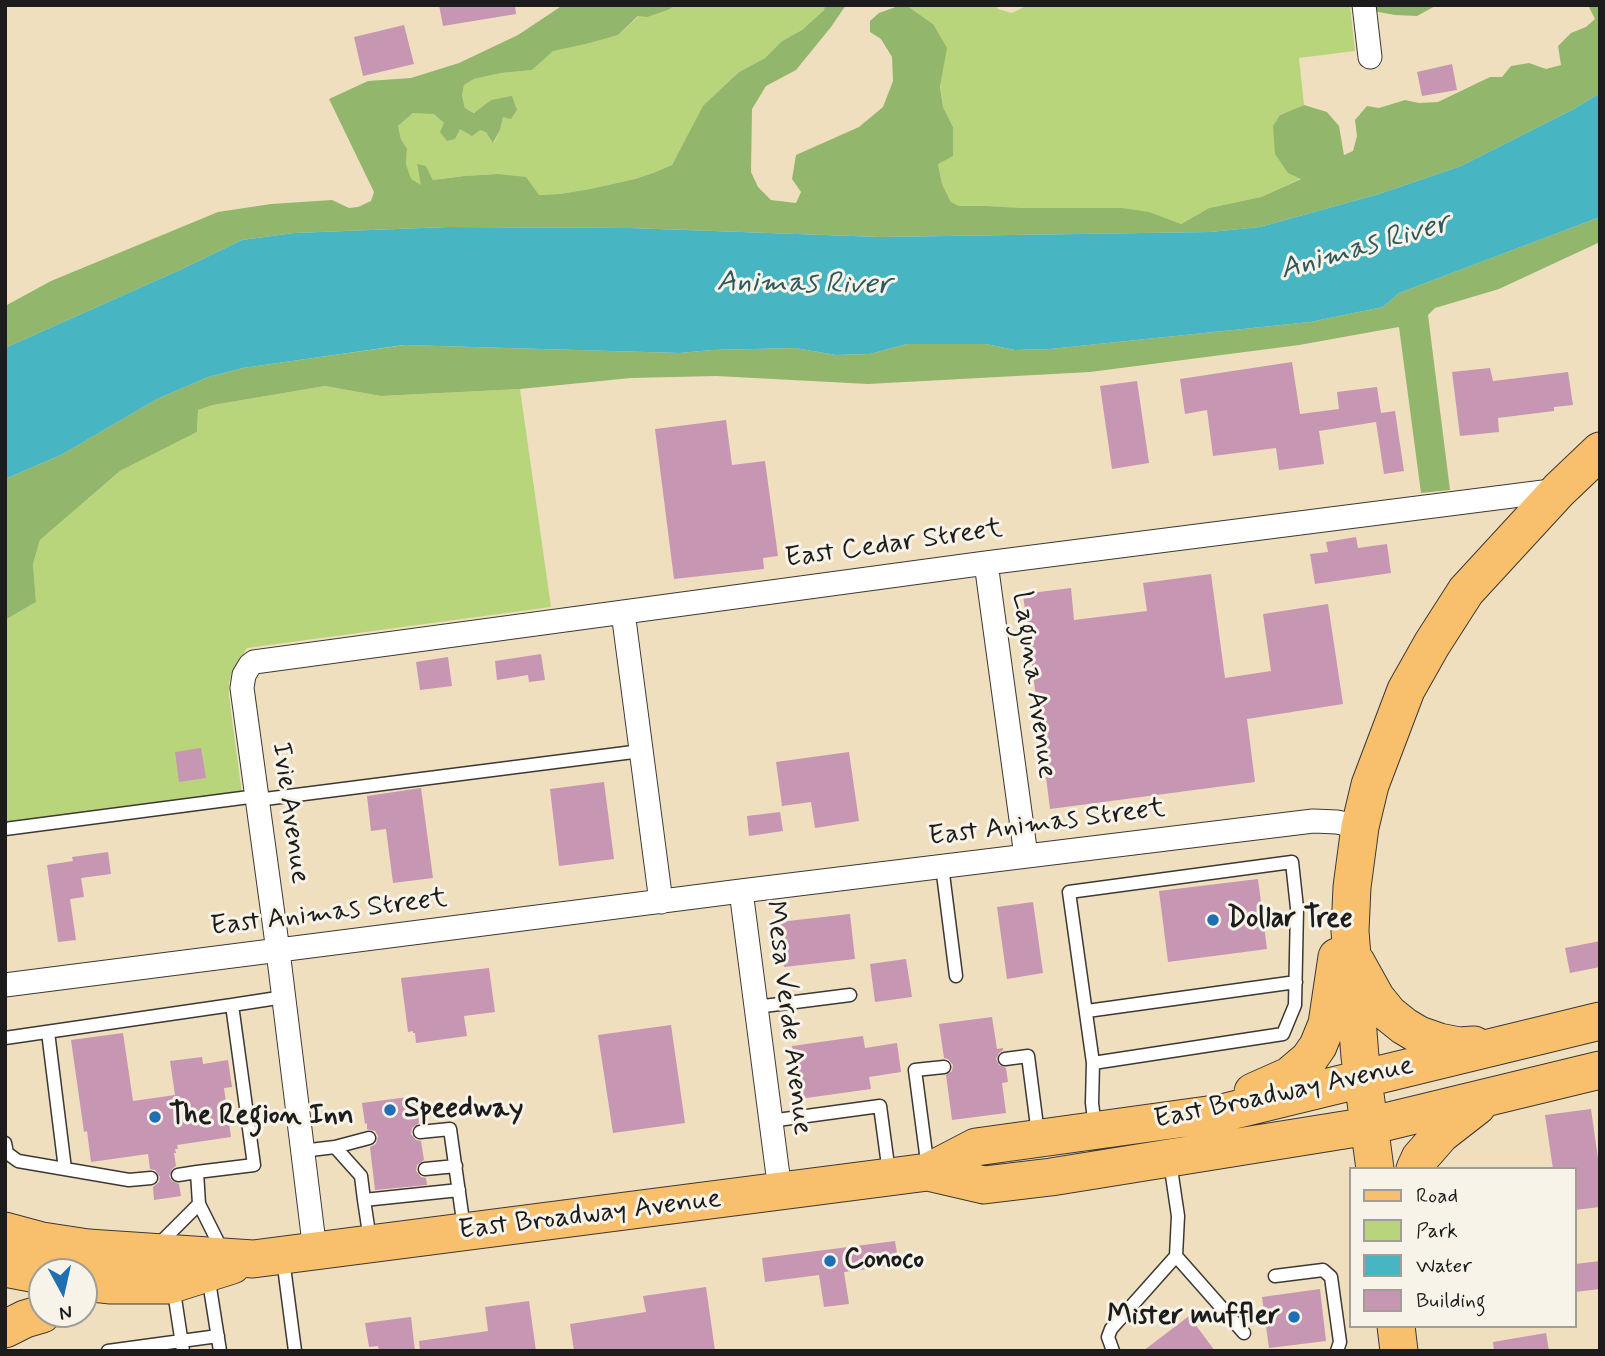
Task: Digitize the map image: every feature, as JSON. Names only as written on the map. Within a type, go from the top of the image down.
[{"type":"main road","points":[[1188,1119],[1289,1076],[1309,1059],[1318,1046],[1327,1024],[1360,827],[1370,785],[1406,690],[1466,591],[1600,451]]},
{"type":"main road","points":[[1352,887],[1352,956],[1362,1079],[1375,1167]]},
{"type":"main road","points":[[1352,956],[1389,1014],[1419,1035],[1459,1046],[1514,1042]]},
{"type":"main road","name":"East Broadway Avenue","points":[[98,1283],[171,1284],[257,1259],[928,1172],[976,1147],[1222,1113],[1600,1021]]},
{"type":"main road","name":"East Broadway Avenue","points":[[928,1172],[984,1185],[1051,1177],[1369,1126],[1600,1070]]},
{"type":"main road","points":[[1416,1167],[1420,1158],[1441,1134],[1490,1097]]},
{"type":"main road","name":"East Broadway Avenue","points":[[5,1231],[41,1241],[113,1251],[257,1259]]},
{"type":"main road","points":[[5,1268],[28,1272]]},
{"type":"main road","points":[[98,1306],[112,1304],[171,1284]]},
{"type":"main road","points":[[5,1329],[28,1318]]},
{"type":"main road","points":[[1396,1328],[1399,1351]]},
{"type":"street","points":[[1364,5],[1370,57]]},
{"type":"street","name":"East Cedar Street","points":[[244,675],[254,662],[986,563],[1559,491]]},
{"type":"street","name":"Laguna Avenue","points":[[986,563],[1026,856]]},
{"type":"street","points":[[623,611],[661,902]]},
{"type":"street","name":"Ivie Avenue","points":[[244,675],[242,688],[302,1151],[257,1259]]},
{"type":"street","name":"East Animas Street","points":[[741,891],[1312,821],[1337,822],[1360,827]]},
{"type":"street","name":"Mesa Verde Avenue","points":[[661,902],[741,891],[780,1191]]},
{"type":"street","name":"East Animas Street","points":[[5,985],[661,902]]},
{"type":"lane","points":[[5,829],[641,751]]},
{"type":"lane","points":[[1093,1063],[1283,1034],[1295,1005],[1297,908],[1292,862],[1069,892],[1093,1063],[1092,1103],[1095,1131]]},
{"type":"lane","points":[[942,866],[956,976]]},
{"type":"lane","points":[[1087,1011],[1296,982]]},
{"type":"lane","points":[[756,1007],[850,995]]},
{"type":"lane","points":[[5,1038],[284,997]]},
{"type":"lane","points":[[178,1175],[254,1165],[232,1005]]},
{"type":"lane","points":[[48,1032],[65,1169]]},
{"type":"lane","points":[[1005,1059],[1028,1056],[1039,1138]]},
{"type":"lane","points":[[928,1172],[915,1070],[944,1067]]},
{"type":"lane","points":[[771,1121],[880,1106],[890,1177]]},
{"type":"lane","points":[[420,1132],[450,1129],[465,1232]]},
{"type":"lane","points":[[302,1151],[335,1147],[369,1138]]},
{"type":"lane","points":[[5,1143],[6,1153],[18,1161],[128,1180],[151,1178]]},
{"type":"lane","points":[[335,1147],[367,1175],[364,1200],[370,1244]]},
{"type":"lane","points":[[1113,1351],[1108,1337],[1111,1329],[1176,1256],[1178,1216],[1170,1158]]},
{"type":"lane","points":[[425,1169],[456,1166]]},
{"type":"lane","points":[[197,1172],[199,1204],[257,1259],[293,1351]]},
{"type":"lane","points":[[364,1200],[459,1190]]},
{"type":"lane","points":[[151,1252],[199,1204]]},
{"type":"lane","points":[[1176,1256],[1244,1333]]},
{"type":"lane","points":[[220,1351],[218,1336],[257,1259]]},
{"type":"lane","points":[[1275,1276],[1323,1270],[1331,1277],[1340,1342],[1337,1351]]},
{"type":"lane","points":[[171,1284],[182,1346]]},
{"type":"lane","points":[[108,1351],[182,1346],[218,1336]]},
{"type":"green space","points":[[563,5],[675,5],[647,17],[638,16],[618,35],[553,51],[532,70],[501,73],[474,79],[464,85],[462,96],[465,108],[474,113],[491,100],[512,96],[517,110],[511,119],[503,117],[493,143],[486,132],[480,130],[472,136],[460,129],[455,139],[447,141],[440,132],[444,123],[434,114],[413,113],[398,126],[407,149],[406,164],[411,179],[421,185],[417,164],[426,166],[433,180],[497,174],[526,177],[539,195],[590,189],[653,173],[672,165],[703,106],[739,72],[765,58],[782,41],[802,30],[824,10],[825,5],[846,5],[796,70],[766,86],[752,109],[751,172],[758,187],[771,200],[796,203],[801,192],[792,179],[796,155],[859,127],[883,107],[893,81],[892,57],[881,39],[870,32],[870,21],[879,13],[901,5],[906,5],[933,24],[947,48],[940,86],[943,107],[953,127],[953,156],[938,164],[942,184],[951,202],[959,206],[1122,208],[1149,212],[1181,224],[1209,208],[1261,197],[1301,179],[1288,173],[1275,154],[1273,126],[1280,115],[1304,105],[1327,112],[1339,126],[1344,155],[1353,151],[1357,136],[1355,120],[1367,106],[1379,108],[1405,100],[1419,103],[1438,102],[1490,77],[1502,77],[1511,66],[1529,63],[1546,69],[1561,65],[1558,46],[1571,33],[1586,27],[1595,19],[1588,5],[1600,5],[1600,93],[1461,166],[1379,194],[1260,227],[1210,232],[880,237],[630,228],[448,227],[294,233],[242,240],[5,348],[5,306],[51,281],[218,212],[271,204],[332,200],[349,208],[371,201],[374,192],[329,99],[368,81],[411,78],[459,63],[518,35]]},
{"type":"green space","points":[[675,5],[825,5],[824,10],[802,30],[782,41],[765,58],[739,72],[704,106],[672,165],[653,173],[590,189],[539,195],[497,174],[433,180],[426,166],[417,165],[422,186],[410,179],[406,164],[407,149],[398,126],[413,113],[434,113],[444,123],[460,129],[486,131],[494,143],[503,117],[491,100],[475,113],[465,108],[462,96],[464,85],[474,79],[501,73],[532,70],[553,50],[618,35],[639,16],[670,9]]},
{"type":"green space","points":[[906,5],[996,5],[998,9],[1012,13],[1028,5],[1350,5],[1355,51],[1299,58],[1304,105],[1280,115],[1302,178],[1261,197],[1209,208],[1181,224],[1167,219],[959,206],[951,202],[942,184],[938,164],[953,127],[943,107],[933,24]]},
{"type":"green space","points":[[1372,5],[1437,5],[1417,16],[1373,11]]},
{"type":"green space","points":[[1600,217],[1600,242],[1499,289],[1435,308],[1428,315],[1450,490],[1421,493],[1399,327],[1299,345],[1090,372],[868,384],[716,376],[631,378],[520,389],[381,396],[325,386],[213,405],[198,410],[197,432],[120,471],[40,540],[33,564],[36,602],[5,620],[5,479],[61,455],[157,399],[208,377],[243,368],[405,345],[680,353],[795,348],[836,355],[870,354],[907,344],[986,344],[1015,350],[1050,349],[1310,322],[1383,307],[1399,293]]},
{"type":"green space","points":[[325,386],[381,396],[520,389],[551,607],[247,648],[232,672],[229,683],[242,794],[5,824],[5,620],[36,602],[33,564],[40,540],[120,471],[197,432],[198,410],[213,405]]},
{"type":"water","name":"Animas River","points":[[1600,93],[1600,217],[1399,293],[1383,307],[1310,322],[1050,349],[1015,350],[986,344],[907,344],[870,354],[836,355],[795,348],[680,353],[404,345],[243,368],[208,377],[157,399],[61,455],[5,479],[5,348],[242,240],[294,233],[448,227],[630,228],[880,237],[1210,232],[1260,227],[1379,194],[1461,166]]},
{"type":"building","points":[[439,5],[515,5],[516,14],[443,26]]},
{"type":"building","points":[[404,25],[414,64],[363,76],[354,37]]},
{"type":"building","points":[[1452,64],[1457,90],[1422,96],[1417,72]]},
{"type":"building","points":[[1292,362],[1300,414],[1339,409],[1337,392],[1377,387],[1381,413],[1395,411],[1404,471],[1384,474],[1376,422],[1319,431],[1324,464],[1279,470],[1276,448],[1213,456],[1207,410],[1185,414],[1180,379]]},
{"type":"building","points":[[1490,368],[1493,381],[1568,372],[1573,405],[1554,407],[1554,411],[1498,418],[1499,432],[1460,436],[1452,372]]},
{"type":"building","points":[[1137,381],[1149,463],[1112,469],[1100,386]]},
{"type":"building","points":[[726,420],[732,465],[765,461],[778,556],[763,558],[764,569],[674,579],[655,429]]},
{"type":"building","points":[[1356,537],[1358,548],[1387,544],[1391,573],[1315,584],[1310,554],[1328,552],[1326,542]]},
{"type":"building","points":[[1211,574],[1225,678],[1271,671],[1263,614],[1328,604],[1343,704],[1247,719],[1255,782],[1050,809],[1023,594],[1071,588],[1074,620],[1147,611],[1143,583]]},
{"type":"building","points":[[541,654],[545,680],[529,682],[528,675],[497,680],[495,661]]},
{"type":"building","points":[[448,657],[452,686],[420,690],[416,662]]},
{"type":"building","points":[[201,748],[206,778],[179,782],[175,752]]},
{"type":"building","points":[[849,752],[859,821],[815,828],[811,802],[782,806],[776,762]]},
{"type":"building","points":[[604,782],[614,859],[559,866],[550,789]]},
{"type":"building","points":[[421,788],[433,878],[393,883],[386,829],[371,831],[367,796]]},
{"type":"building","points":[[780,812],[783,831],[749,836],[747,816]]},
{"type":"building","points":[[108,852],[111,874],[81,878],[84,897],[70,899],[76,940],[58,942],[47,865],[73,861],[72,857]]},
{"type":"building","name":"Dollar Tree","points":[[1258,879],[1267,949],[1168,962],[1159,891]]},
{"type":"building","points":[[1033,902],[1043,973],[1007,979],[997,907]]},
{"type":"building","points":[[850,914],[855,959],[784,967],[779,922]]},
{"type":"building","points":[[1600,941],[1600,967],[1570,973],[1565,948]]},
{"type":"building","points":[[906,959],[912,997],[875,1002],[870,964]]},
{"type":"building","points":[[489,968],[495,1012],[464,1016],[467,1036],[416,1043],[415,1033],[408,1032],[401,978]]},
{"type":"building","points":[[992,1017],[997,1049],[1003,1048],[996,1059],[999,1065],[1006,1068],[1008,1082],[1002,1083],[1006,1113],[952,1120],[946,1075],[952,1071],[953,1065],[944,1058],[939,1024]]},
{"type":"building","points":[[671,1025],[685,1123],[613,1133],[598,1035]]},
{"type":"building","name":"The Region Inn","points":[[123,1033],[133,1101],[175,1095],[170,1061],[202,1057],[203,1064],[228,1060],[232,1087],[224,1088],[231,1137],[177,1145],[178,1149],[175,1149],[174,1153],[176,1166],[169,1176],[179,1184],[181,1196],[154,1200],[153,1187],[160,1177],[155,1170],[150,1169],[148,1154],[91,1162],[71,1040]]},
{"type":"building","points":[[863,1036],[865,1048],[897,1043],[901,1072],[869,1077],[871,1089],[799,1099],[792,1046]]},
{"type":"building","name":"Speedway","points":[[416,1096],[419,1123],[412,1128],[411,1134],[421,1141],[424,1160],[417,1165],[416,1171],[426,1178],[427,1185],[375,1190],[370,1147],[376,1144],[378,1136],[375,1131],[367,1129],[362,1103]]},
{"type":"building","points":[[1591,1109],[1600,1173],[1600,1207],[1577,1210],[1577,1167],[1553,1167],[1545,1115]]},
{"type":"building","name":"Conoco","points":[[895,1241],[899,1265],[844,1272],[849,1304],[824,1307],[819,1275],[765,1282],[762,1258]]},
{"type":"building","points":[[1600,1261],[1600,1289],[1577,1292],[1577,1264]]},
{"type":"building","points":[[706,1287],[715,1351],[574,1351],[570,1324],[646,1312],[643,1296]]},
{"type":"building","points":[[1320,1289],[1326,1341],[1269,1348],[1262,1297]]},
{"type":"building","points":[[529,1301],[536,1351],[420,1351],[419,1341],[488,1331],[485,1307]]},
{"type":"building","points":[[1189,1316],[1215,1351],[1143,1351]]},
{"type":"building","points":[[411,1317],[415,1351],[379,1351],[378,1346],[369,1347],[365,1323]]},
{"type":"building","points":[[1546,1333],[1549,1351],[1494,1351],[1493,1342]]},
{"type":"place","name":"Dollar Tree","points":[[1213,920]]},
{"type":"place","name":"Speedway","points":[[390,1110]]},
{"type":"place","name":"The Region Inn","points":[[155,1117]]},
{"type":"place","name":"Conoco","points":[[830,1261]]},
{"type":"place","name":"Mister muffler","points":[[1294,1317]]}]
